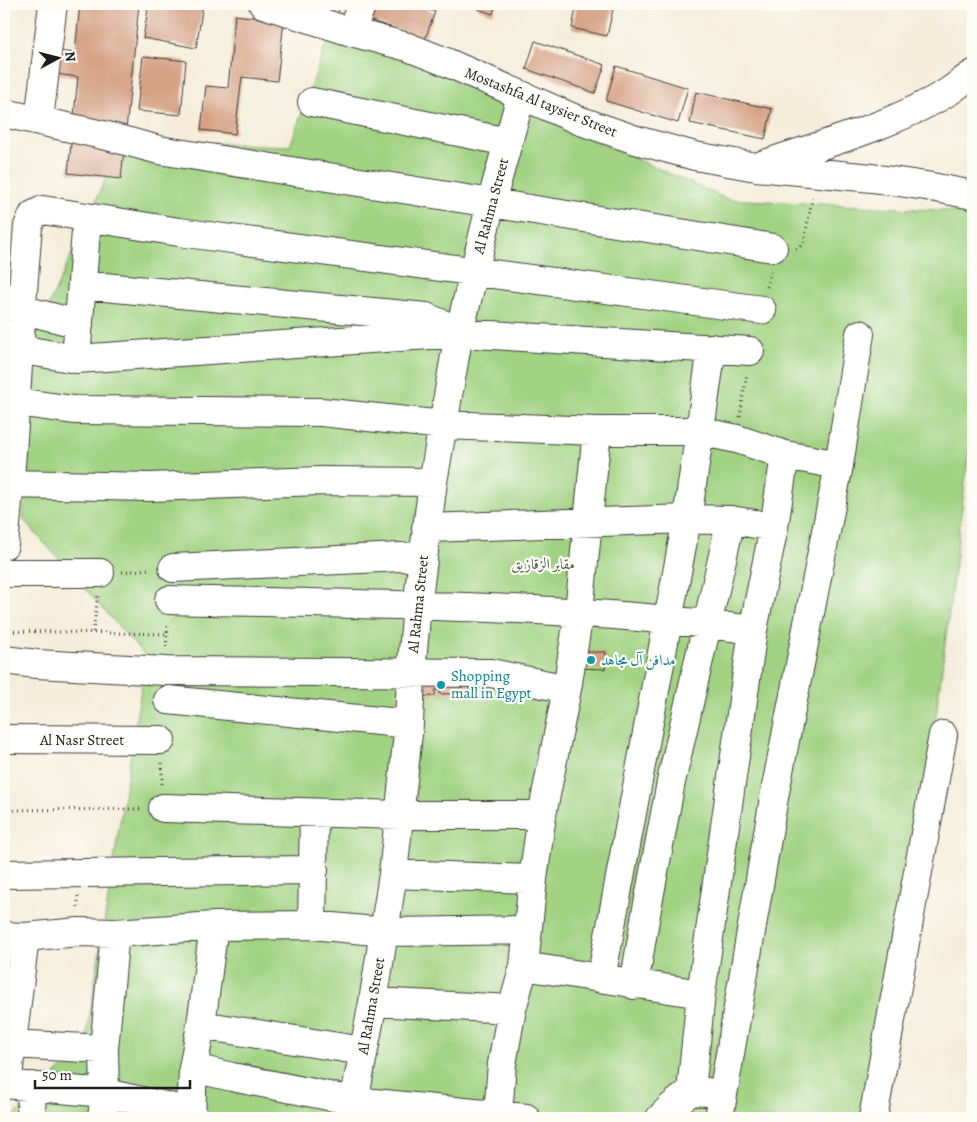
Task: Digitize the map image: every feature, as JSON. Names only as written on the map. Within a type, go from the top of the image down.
[{"type":"street","points":[[39,120],[54,4]]},
{"type":"street","name":"Mostashfa Al taysier Street","points":[[263,4],[351,32],[408,47],[578,120],[636,140],[695,156],[756,167],[872,178],[973,195]]},
{"type":"street","points":[[351,32],[362,4]]},
{"type":"street","points":[[756,167],[902,115],[948,92],[973,74]]},
{"type":"street","name":"Al Rahma Street","points":[[352,1110],[385,932],[393,874],[409,724],[410,673],[422,556],[444,425],[454,333],[521,96]]},
{"type":"street","points":[[312,102],[508,142]]},
{"type":"street","points":[[4,113],[159,150],[773,248]]},
{"type":"street","points":[[4,545],[10,400],[19,349],[12,307],[30,220],[43,210],[179,232],[762,310]]},
{"type":"street","points":[[76,359],[87,218]]},
{"type":"street","points":[[83,284],[426,318],[445,325],[454,333]]},
{"type":"street","points":[[12,307],[79,324]]},
{"type":"street","points":[[19,349],[76,359],[454,333],[750,351]]},
{"type":"street","points":[[691,1091],[720,1105],[775,792],[839,465],[860,334]]},
{"type":"street","points":[[602,980],[687,519],[712,348]]},
{"type":"street","points":[[10,400],[74,410],[321,412],[444,425],[597,432],[699,432],[737,439],[785,455],[839,465]]},
{"type":"street","points":[[498,1114],[502,1064],[512,1009],[524,966],[542,815],[567,689],[579,612],[597,432]]},
{"type":"street","points":[[660,1118],[691,1091],[701,994],[753,630],[774,527],[785,455]]},
{"type":"street","points":[[7,483],[149,486],[321,480],[433,482]]},
{"type":"street","points":[[426,528],[687,519],[731,520],[774,527]]},
{"type":"street","points":[[634,985],[671,782],[731,520]]},
{"type":"street","points":[[173,568],[422,556]]},
{"type":"street","points":[[4,573],[100,573]]},
{"type":"street","points":[[170,600],[579,612],[708,623],[753,630]]},
{"type":"street","points":[[4,660],[38,664],[165,671],[491,673],[567,689]]},
{"type":"street","points":[[168,700],[409,724]]},
{"type":"street","points":[[873,1118],[943,735]]},
{"type":"street","name":"Al Nasr Street","points":[[4,739],[161,740]]},
{"type":"street","points":[[162,808],[400,815],[542,815]]},
{"type":"street","points":[[312,925],[314,813]]},
{"type":"street","points":[[4,874],[314,870]]},
{"type":"street","points":[[393,874],[533,879]]},
{"type":"street","points":[[31,1118],[14,1084],[11,1044],[14,936],[79,932],[115,933],[214,926],[312,925],[385,932],[527,930]]},
{"type":"street","points":[[14,1084],[103,1106],[192,1115],[193,1068],[201,1025],[214,926]]},
{"type":"street","points":[[103,1106],[104,1049],[115,933]]},
{"type":"street","points":[[524,966],[602,980],[701,994]]},
{"type":"street","points":[[372,1002],[512,1009]]},
{"type":"street","points":[[201,1025],[363,1052]]},
{"type":"street","points":[[11,1044],[104,1049]]},
{"type":"street","points":[[193,1068],[352,1110],[498,1114],[526,1118]]},
{"type":"path","points":[[762,310],[773,248],[792,250],[799,248],[804,241],[816,174]]},
{"type":"path","points":[[737,439],[750,351]]},
{"type":"path","points":[[93,632],[100,573],[173,568]]},
{"type":"path","points":[[4,631],[167,634]]},
{"type":"path","points":[[4,810],[162,808],[161,740]]},
{"type":"path","points":[[77,874],[79,932]]},
{"type":"green space","name":"مقابر الزقازيق","points":[[333,25],[727,199],[973,212],[973,419],[886,1118],[12,1118],[85,1045],[146,657],[23,519],[35,336],[123,140],[290,146]]},
{"type":"building","points":[[80,4],[139,4],[121,179],[68,173],[78,77],[56,74],[58,51],[75,53]]},
{"type":"building","points":[[149,4],[203,4],[196,48],[143,38]]},
{"type":"building","points":[[307,4],[341,4],[337,16]]},
{"type":"building","points":[[368,4],[412,4],[435,12],[425,39],[363,18]]},
{"type":"building","points":[[480,4],[496,4],[493,14],[478,9]]},
{"type":"building","points":[[577,4],[591,4],[613,9],[607,36],[572,28]]},
{"type":"building","points":[[235,15],[284,21],[277,81],[242,77],[235,134],[201,130],[206,86],[228,88]]},
{"type":"building","points":[[535,41],[605,65],[595,93],[526,69]]},
{"type":"building","points":[[143,56],[186,61],[181,115],[137,111]]},
{"type":"building","points":[[616,66],[688,88],[678,123],[606,101]]},
{"type":"building","points":[[696,92],[772,109],[765,139],[690,123]]},
{"type":"building","name":"مدافن آل مجاهد","points":[[586,644],[588,652],[606,652],[605,669],[576,668]]},
{"type":"building","name":"Shopping mall in Egypt","points":[[468,675],[469,693],[440,694],[440,690],[435,690],[435,696],[414,697],[413,677]]},
{"type":"place","name":"مدافن آل مجاهد","points":[[591,660]]},
{"type":"place","name":"Shopping mall in Egypt","points":[[441,685]]}]
